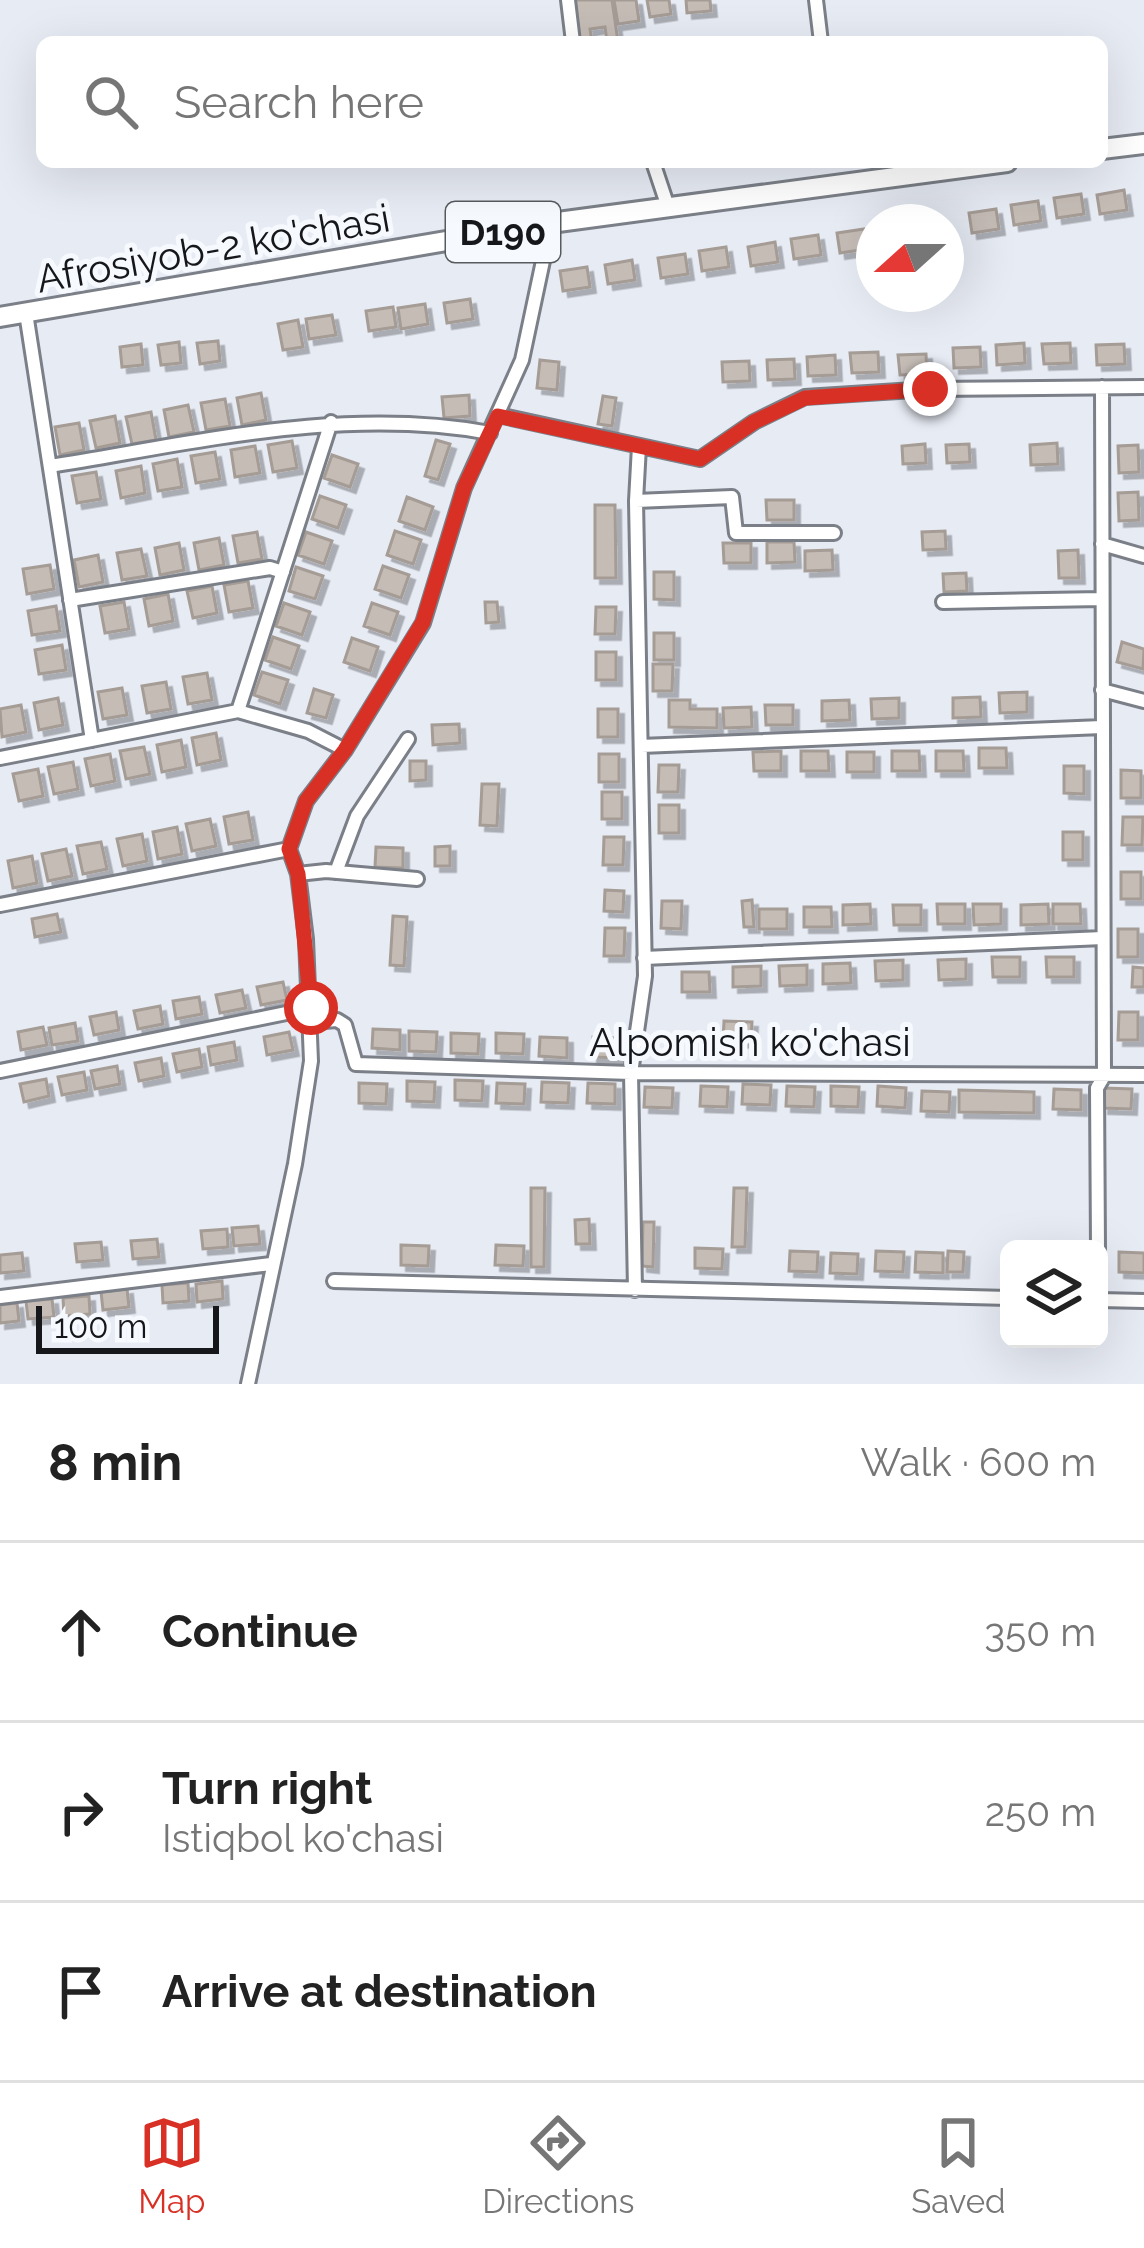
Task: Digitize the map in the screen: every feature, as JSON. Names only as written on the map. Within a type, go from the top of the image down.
[{"type":"main road","points":[[1108,148],[1144,144]]},
{"type":"main road","name":"Afrosiyob-2 ko'chasi","points":[[0,317],[551,223],[962,168]]},
{"type":"street","points":[[568,0],[572,36]]},
{"type":"street","points":[[816,0],[820,36]]},
{"type":"street","points":[[654,168],[668,207]]},
{"type":"street","points":[[289,849],[306,801],[345,750],[423,622],[464,488],[523,360],[551,223]]},
{"type":"street","points":[[26,313],[92,740]]},
{"type":"street","points":[[1098,1240],[1097,1088],[1104,1076],[1102,387]]},
{"type":"street","points":[[498,416],[700,459],[754,422],[805,398],[930,389],[1144,387]]},
{"type":"street","points":[[50,466],[332,422],[443,424],[490,433]]},
{"type":"street","points":[[238,711],[332,422]]},
{"type":"street","points":[[634,1290],[632,1073],[644,958],[639,446]]},
{"type":"street","points":[[636,501],[732,497],[736,533],[834,533]]},
{"type":"street","points":[[1102,544],[1144,556]]},
{"type":"street","points":[[70,600],[270,568],[283,572]]},
{"type":"street","points":[[944,602],[1102,599]]},
{"type":"street","points":[[1102,690],[1144,700]]},
{"type":"street","points":[[0,758],[238,711],[308,730],[345,750]]},
{"type":"street","points":[[640,746],[1102,727]]},
{"type":"street","points":[[331,872],[356,816],[407,739]]},
{"type":"street","points":[[248,1384],[296,1165],[311,1061],[314,1017],[304,873],[289,849]]},
{"type":"street","points":[[0,905],[289,849]]},
{"type":"street","points":[[304,873],[417,879]]},
{"type":"street","points":[[644,958],[1103,938]]},
{"type":"street","points":[[0,1070],[314,1017]]},
{"type":"street","name":"Alpomish ko'chasi","points":[[314,1017],[345,1025],[356,1064],[632,1073],[1144,1075]]},
{"type":"street","points":[[0,1297],[271,1264]]},
{"type":"street","points":[[334,1281],[1000,1298]]},
{"type":"street","points":[[1108,1300],[1144,1301]]},
{"type":"building","points":[[575,0],[612,0],[617,36],[606,36],[605,27],[590,29],[591,36],[579,36]]},
{"type":"building","points":[[614,0],[636,0],[639,21],[618,24]]},
{"type":"building","points":[[647,0],[669,0],[671,14],[650,17]]},
{"type":"building","points":[[686,0],[710,0],[711,11],[687,13]]},
{"type":"building","points":[[1124,190],[1127,210],[1100,214],[1097,195]]},
{"type":"building","points":[[1081,194],[1084,214],[1057,218],[1054,198]]},
{"type":"building","points":[[1038,201],[1041,221],[1014,225],[1011,205]]},
{"type":"building","points":[[996,209],[999,229],[972,233],[969,213]]},
{"type":"building","points":[[856,230],[856,251],[840,253],[837,233]]},
{"type":"building","points":[[818,235],[821,255],[794,259],[791,239]]},
{"type":"building","points":[[775,242],[778,262],[751,266],[748,247]]},
{"type":"building","points":[[726,247],[729,267],[702,271],[699,251]]},
{"type":"building","points":[[685,254],[688,274],[661,278],[658,258]]},
{"type":"building","points":[[632,260],[635,280],[608,284],[605,265]]},
{"type":"building","points":[[587,267],[590,287],[563,291],[560,271]]},
{"type":"building","points":[[470,299],[473,319],[447,323],[444,303]]},
{"type":"building","points":[[425,304],[428,324],[401,329],[398,308]]},
{"type":"building","points":[[393,307],[396,327],[369,331],[366,311]]},
{"type":"building","points":[[332,315],[336,335],[309,339],[306,319]]},
{"type":"building","points":[[298,320],[303,347],[283,350],[278,324]]},
{"type":"building","points":[[218,341],[220,361],[200,364],[197,343]]},
{"type":"building","points":[[179,342],[181,363],[161,365],[158,345]]},
{"type":"building","points":[[1024,343],[1025,363],[997,365],[996,345]]},
{"type":"building","points":[[1070,343],[1071,363],[1044,364],[1042,344]]},
{"type":"building","points":[[141,344],[143,365],[122,367],[120,347]]},
{"type":"building","points":[[1124,344],[1125,364],[1097,365],[1096,345]]},
{"type":"building","points":[[980,347],[981,367],[954,368],[953,348]]},
{"type":"building","points":[[878,352],[879,372],[852,373],[850,353]]},
{"type":"building","points":[[926,354],[927,374],[900,375],[898,355]]},
{"type":"building","points":[[835,355],[836,375],[808,376],[807,357]]},
{"type":"building","points":[[794,359],[795,379],[768,380],[767,360]]},
{"type":"building","points":[[540,360],[559,362],[557,390],[537,388]]},
{"type":"building","points":[[749,361],[750,381],[723,382],[722,362]]},
{"type":"building","points":[[261,393],[266,420],[242,425],[237,398]]},
{"type":"building","points":[[469,395],[470,416],[444,418],[442,397]]},
{"type":"building","points":[[603,396],[616,398],[612,426],[598,424]]},
{"type":"building","points":[[225,399],[230,426],[206,430],[201,403]]},
{"type":"building","points":[[188,405],[194,432],[169,437],[164,410]]},
{"type":"building","points":[[151,412],[156,440],[132,444],[126,417]]},
{"type":"building","points":[[115,416],[120,443],[96,448],[90,421]]},
{"type":"building","points":[[79,423],[84,450],[60,455],[55,427]]},
{"type":"building","points":[[436,440],[450,444],[438,480],[425,476]]},
{"type":"building","points":[[292,441],[297,468],[273,472],[268,445]]},
{"type":"building","points":[[1057,443],[1058,464],[1031,465],[1030,445]]},
{"type":"building","points":[[925,444],[926,463],[903,464],[902,446]]},
{"type":"building","points":[[969,444],[970,462],[947,463],[946,445]]},
{"type":"building","points":[[1138,445],[1139,472],[1119,473],[1118,446]]},
{"type":"building","points":[[255,446],[260,473],[235,477],[231,450]]},
{"type":"building","points":[[215,452],[220,479],[196,483],[191,456]]},
{"type":"building","points":[[332,455],[358,464],[350,487],[324,478]]},
{"type":"building","points":[[177,459],[182,487],[158,491],[153,464]]},
{"type":"building","points":[[141,466],[145,493],[121,498],[116,471]]},
{"type":"building","points":[[96,472],[101,499],[77,503],[72,476]]},
{"type":"building","points":[[1138,492],[1139,520],[1119,521],[1118,493]]},
{"type":"building","points":[[320,496],[346,505],[338,528],[312,519]]},
{"type":"building","points":[[407,497],[433,507],[425,530],[399,521]]},
{"type":"building","points":[[766,500],[794,500],[794,520],[767,520]]},
{"type":"building","points":[[595,505],[615,505],[616,578],[595,578]]},
{"type":"building","points":[[395,531],[421,540],[413,564],[387,555]]},
{"type":"building","points":[[945,531],[946,549],[923,550],[922,532]]},
{"type":"building","points":[[257,532],[262,559],[238,563],[233,536]]},
{"type":"building","points":[[306,532],[332,541],[324,564],[298,555]]},
{"type":"building","points":[[219,538],[224,565],[199,570],[194,543]]},
{"type":"building","points":[[767,542],[794,542],[795,562],[767,563]]},
{"type":"building","points":[[179,543],[184,570],[160,575],[155,548]]},
{"type":"building","points":[[723,543],[751,543],[751,563],[724,563]]},
{"type":"building","points":[[141,549],[147,576],[122,580],[117,553]]},
{"type":"building","points":[[832,550],[833,570],[805,571],[805,551]]},
{"type":"building","points":[[1078,550],[1079,578],[1059,578],[1058,551]]},
{"type":"building","points":[[98,555],[103,582],[79,587],[74,560]]},
{"type":"building","points":[[50,565],[54,589],[27,594],[23,569]]},
{"type":"building","points":[[383,566],[409,575],[401,598],[375,589]]},
{"type":"building","points":[[296,567],[323,576],[315,599],[289,591]]},
{"type":"building","points":[[654,572],[674,572],[674,600],[654,599]]},
{"type":"building","points":[[966,573],[967,591],[944,592],[943,574]]},
{"type":"building","points":[[248,581],[253,608],[229,612],[224,585]]},
{"type":"building","points":[[212,586],[217,613],[193,618],[187,591]]},
{"type":"building","points":[[168,594],[173,621],[149,626],[144,599]]},
{"type":"building","points":[[124,602],[129,629],[105,633],[100,606]]},
{"type":"building","points":[[485,602],[497,602],[499,622],[486,623]]},
{"type":"building","points":[[284,603],[310,612],[302,635],[276,626]]},
{"type":"building","points":[[372,603],[398,612],[390,635],[364,626]]},
{"type":"building","points":[[56,606],[60,631],[32,635],[28,611]]},
{"type":"building","points":[[596,607],[616,607],[615,634],[595,634]]},
{"type":"building","points":[[654,633],[674,633],[674,660],[654,660]]},
{"type":"building","points":[[273,637],[299,646],[291,669],[265,660]]},
{"type":"building","points":[[352,638],[378,647],[370,671],[344,662]]},
{"type":"building","points":[[1122,642],[1144,649],[1143,669],[1117,662]]},
{"type":"building","points":[[62,645],[66,670],[39,674],[35,650]]},
{"type":"building","points":[[596,652],[616,652],[616,680],[596,680]]},
{"type":"building","points":[[653,664],[673,664],[672,691],[653,691]]},
{"type":"building","points":[[262,672],[288,680],[280,704],[254,695]]},
{"type":"building","points":[[207,673],[212,700],[188,704],[183,677]]},
{"type":"building","points":[[166,682],[171,709],[147,713],[142,686]]},
{"type":"building","points":[[122,688],[127,715],[103,719],[98,692]]},
{"type":"building","points":[[314,689],[333,695],[326,718],[307,713]]},
{"type":"building","points":[[1027,692],[1027,712],[1000,713],[999,693]]},
{"type":"building","points":[[980,697],[981,717],[953,718],[953,698]]},
{"type":"building","points":[[58,698],[63,725],[39,730],[34,703]]},
{"type":"building","points":[[899,698],[899,718],[872,719],[871,699]]},
{"type":"building","points":[[669,700],[690,700],[690,709],[717,709],[717,728],[669,727]]},
{"type":"building","points":[[849,700],[850,720],[822,721],[822,701]]},
{"type":"building","points":[[21,705],[26,732],[2,737],[0,709]]},
{"type":"building","points":[[765,705],[793,705],[793,725],[766,725]]},
{"type":"building","points":[[751,707],[752,727],[724,728],[723,708]]},
{"type":"building","points":[[598,709],[618,709],[618,737],[598,737]]},
{"type":"building","points":[[459,724],[460,743],[433,745],[432,725]]},
{"type":"building","points":[[216,733],[221,760],[197,765],[192,738]]},
{"type":"building","points":[[181,740],[186,767],[162,772],[157,745]]},
{"type":"building","points":[[144,747],[150,774],[126,779],[120,751]]},
{"type":"building","points":[[979,748],[1006,748],[1007,768],[979,768]]},
{"type":"building","points":[[781,751],[781,771],[754,771],[753,752]]},
{"type":"building","points":[[801,751],[828,751],[829,771],[801,771]]},
{"type":"building","points":[[892,751],[919,751],[920,771],[892,771]]},
{"type":"building","points":[[936,751],[963,751],[964,771],[936,771]]},
{"type":"building","points":[[847,752],[874,752],[874,772],[847,772]]},
{"type":"building","points":[[110,754],[115,781],[91,786],[85,759]]},
{"type":"building","points":[[599,754],[619,754],[619,782],[599,782]]},
{"type":"building","points":[[410,761],[426,761],[426,780],[410,781]]},
{"type":"building","points":[[73,762],[78,789],[54,794],[48,767]]},
{"type":"building","points":[[659,765],[679,765],[678,792],[658,792]]},
{"type":"building","points":[[1064,766],[1084,766],[1084,794],[1064,793]]},
{"type":"building","points":[[38,769],[43,796],[19,801],[13,774]]},
{"type":"building","points":[[1121,770],[1141,771],[1141,798],[1121,798]]},
{"type":"building","points":[[482,784],[499,784],[497,826],[480,825]]},
{"type":"building","points":[[602,792],[622,792],[622,819],[602,819]]},
{"type":"building","points":[[659,805],[679,805],[679,833],[659,833]]},
{"type":"building","points":[[248,812],[253,840],[229,844],[224,817]]},
{"type":"building","points":[[1123,817],[1143,817],[1142,845],[1122,845]]},
{"type":"building","points":[[210,819],[216,846],[192,851],[186,824]]},
{"type":"building","points":[[177,827],[182,854],[158,859],[153,832]]},
{"type":"building","points":[[1063,832],[1083,832],[1083,860],[1063,860]]},
{"type":"building","points":[[142,834],[147,861],[123,866],[117,839]]},
{"type":"building","points":[[604,837],[624,837],[623,865],[603,865]]},
{"type":"building","points":[[101,842],[107,869],[83,874],[77,846]]},
{"type":"building","points":[[450,846],[450,866],[435,866],[435,847]]},
{"type":"building","points":[[376,847],[403,848],[403,868],[375,867]]},
{"type":"building","points":[[66,849],[72,876],[48,881],[42,854]]},
{"type":"building","points":[[32,856],[37,883],[13,888],[8,861]]},
{"type":"building","points":[[1121,872],[1141,872],[1141,899],[1121,899]]},
{"type":"building","points":[[605,890],[624,891],[623,912],[604,911]]},
{"type":"building","points":[[752,900],[754,927],[744,927],[742,901]]},
{"type":"building","points":[[662,901],[682,901],[681,929],[661,928]]},
{"type":"building","points":[[870,904],[871,924],[843,925],[843,905]]},
{"type":"building","points":[[937,904],[965,904],[965,924],[938,924]]},
{"type":"building","points":[[973,904],[1001,904],[1001,924],[974,925]]},
{"type":"building","points":[[1048,904],[1049,924],[1021,925],[1021,905]]},
{"type":"building","points":[[1053,904],[1080,904],[1081,924],[1053,924]]},
{"type":"building","points":[[893,905],[921,905],[921,925],[894,925]]},
{"type":"building","points":[[804,907],[831,907],[832,927],[804,927]]},
{"type":"building","points":[[759,909],[787,909],[787,929],[759,929]]},
{"type":"building","points":[[57,914],[61,932],[35,937],[32,919]]},
{"type":"building","points":[[393,916],[407,917],[404,966],[390,965]]},
{"type":"building","points":[[605,928],[625,928],[624,956],[604,956]]},
{"type":"building","points":[[1118,929],[1138,929],[1138,957],[1118,957]]},
{"type":"building","points":[[992,957],[1020,957],[1020,977],[993,977]]},
{"type":"building","points":[[1046,957],[1074,957],[1074,977],[1047,977]]},
{"type":"building","points":[[966,959],[966,979],[939,980],[938,960]]},
{"type":"building","points":[[903,960],[903,980],[876,981],[875,961]]},
{"type":"building","points":[[850,963],[851,983],[823,984],[823,964]]},
{"type":"building","points":[[807,965],[807,985],[780,986],[779,966]]},
{"type":"building","points":[[761,966],[761,986],[733,987],[733,967]]},
{"type":"building","points":[[1133,967],[1144,968],[1144,987],[1132,987]]},
{"type":"building","points":[[682,972],[709,972],[710,992],[682,992]]},
{"type":"building","points":[[283,982],[287,1000],[261,1005],[257,987]]},
{"type":"building","points":[[242,990],[246,1008],[220,1013],[216,995]]},
{"type":"building","points":[[199,997],[202,1014],[176,1019],[173,1001]]},
{"type":"building","points":[[160,1006],[163,1024],[138,1029],[134,1011]]},
{"type":"building","points":[[116,1012],[119,1030],[94,1035],[90,1017]]},
{"type":"building","points":[[1119,1012],[1138,1012],[1138,1040],[1118,1040]]},
{"type":"building","points":[[724,1021],[752,1022],[751,1042],[723,1041]]},
{"type":"building","points":[[75,1023],[78,1041],[52,1045],[49,1028]]},
{"type":"building","points":[[43,1027],[47,1045],[21,1050],[18,1032]]},
{"type":"building","points":[[373,1029],[400,1030],[400,1050],[372,1048]]},
{"type":"building","points":[[409,1031],[437,1032],[436,1052],[409,1051]]},
{"type":"building","points":[[289,1032],[293,1050],[267,1055],[264,1037]]},
{"type":"building","points":[[451,1033],[479,1034],[478,1054],[451,1053]]},
{"type":"building","points":[[496,1033],[524,1034],[523,1054],[496,1053]]},
{"type":"building","points":[[540,1037],[567,1038],[567,1058],[539,1056]]},
{"type":"building","points":[[593,1037],[621,1038],[620,1058],[592,1057]]},
{"type":"building","points":[[234,1042],[237,1060],[211,1065],[208,1047]]},
{"type":"building","points":[[199,1049],[202,1067],[177,1072],[173,1054]]},
{"type":"building","points":[[161,1058],[164,1076],[139,1081],[135,1063]]},
{"type":"building","points":[[117,1066],[120,1084],[95,1089],[91,1071]]},
{"type":"building","points":[[84,1072],[87,1090],[62,1095],[58,1077]]},
{"type":"building","points":[[46,1079],[49,1096],[24,1102],[20,1084]]},
{"type":"building","points":[[455,1080],[483,1081],[482,1101],[455,1100]]},
{"type":"building","points":[[407,1081],[435,1082],[434,1102],[407,1101]]},
{"type":"building","points":[[542,1082],[569,1083],[568,1103],[541,1102]]},
{"type":"building","points":[[359,1083],[387,1084],[386,1104],[359,1103]]},
{"type":"building","points":[[497,1083],[525,1084],[524,1104],[496,1103]]},
{"type":"building","points":[[588,1083],[615,1084],[615,1104],[587,1103]]},
{"type":"building","points":[[743,1084],[771,1085],[770,1105],[742,1104]]},
{"type":"building","points":[[701,1086],[728,1087],[727,1107],[700,1106]]},
{"type":"building","points":[[787,1086],[815,1087],[814,1107],[786,1106]]},
{"type":"building","points":[[831,1086],[859,1087],[858,1107],[831,1106]]},
{"type":"building","points":[[878,1086],[906,1088],[905,1108],[877,1106]]},
{"type":"building","points":[[645,1087],[673,1088],[672,1108],[644,1107]]},
{"type":"building","points":[[1104,1088],[1132,1089],[1131,1109],[1103,1108]]},
{"type":"building","points":[[1054,1089],[1081,1090],[1081,1110],[1053,1109]]},
{"type":"building","points":[[959,1090],[1034,1092],[1034,1113],[959,1112]]},
{"type":"building","points":[[922,1091],[950,1092],[949,1112],[921,1111]]},
{"type":"building","points":[[531,1188],[545,1188],[544,1267],[531,1267]]},
{"type":"building","points":[[734,1188],[747,1188],[745,1247],[732,1247]]},
{"type":"building","points":[[589,1219],[590,1244],[576,1244],[575,1220]]},
{"type":"building","points":[[643,1222],[654,1222],[653,1267],[642,1266]]},
{"type":"building","points":[[258,1226],[260,1244],[234,1246],[232,1228]]},
{"type":"building","points":[[227,1229],[228,1247],[203,1249],[201,1231]]},
{"type":"building","points":[[157,1239],[159,1257],[133,1259],[131,1241]]},
{"type":"building","points":[[101,1242],[103,1260],[77,1262],[75,1244]]},
{"type":"building","points":[[401,1245],[429,1246],[428,1266],[401,1265]]},
{"type":"building","points":[[496,1245],[524,1246],[523,1266],[495,1265]]},
{"type":"building","points":[[695,1248],[723,1249],[722,1269],[695,1268]]},
{"type":"building","points":[[790,1251],[818,1252],[817,1272],[789,1271]]},
{"type":"building","points":[[876,1251],[904,1252],[903,1272],[875,1271]]},
{"type":"building","points":[[948,1251],[964,1252],[963,1272],[947,1272]]},
{"type":"building","points":[[916,1252],[943,1253],[943,1273],[915,1272]]},
{"type":"building","points":[[1119,1252],[1144,1253],[1144,1273],[1119,1272]]},
{"type":"building","points":[[22,1253],[24,1271],[0,1273],[0,1255]]},
{"type":"building","points":[[831,1253],[858,1254],[857,1274],[830,1273]]},
{"type":"building","points":[[222,1281],[223,1299],[197,1302],[196,1284]]},
{"type":"building","points":[[188,1283],[189,1301],[163,1303],[162,1285]]},
{"type":"building","points":[[127,1289],[129,1307],[103,1310],[101,1292]]},
{"type":"building","points":[[89,1296],[90,1314],[64,1316],[63,1298]]},
{"type":"building","points":[[52,1299],[54,1317],[28,1319],[26,1301]]},
{"type":"building","points":[[17,1303],[19,1321],[0,1323],[0,1305]]},
{"type":"route","points":[[311,1008],[298,874],[289,849],[306,801],[345,750],[423,622],[464,488],[498,416],[700,459],[754,422],[805,398],[930,389]]}]
